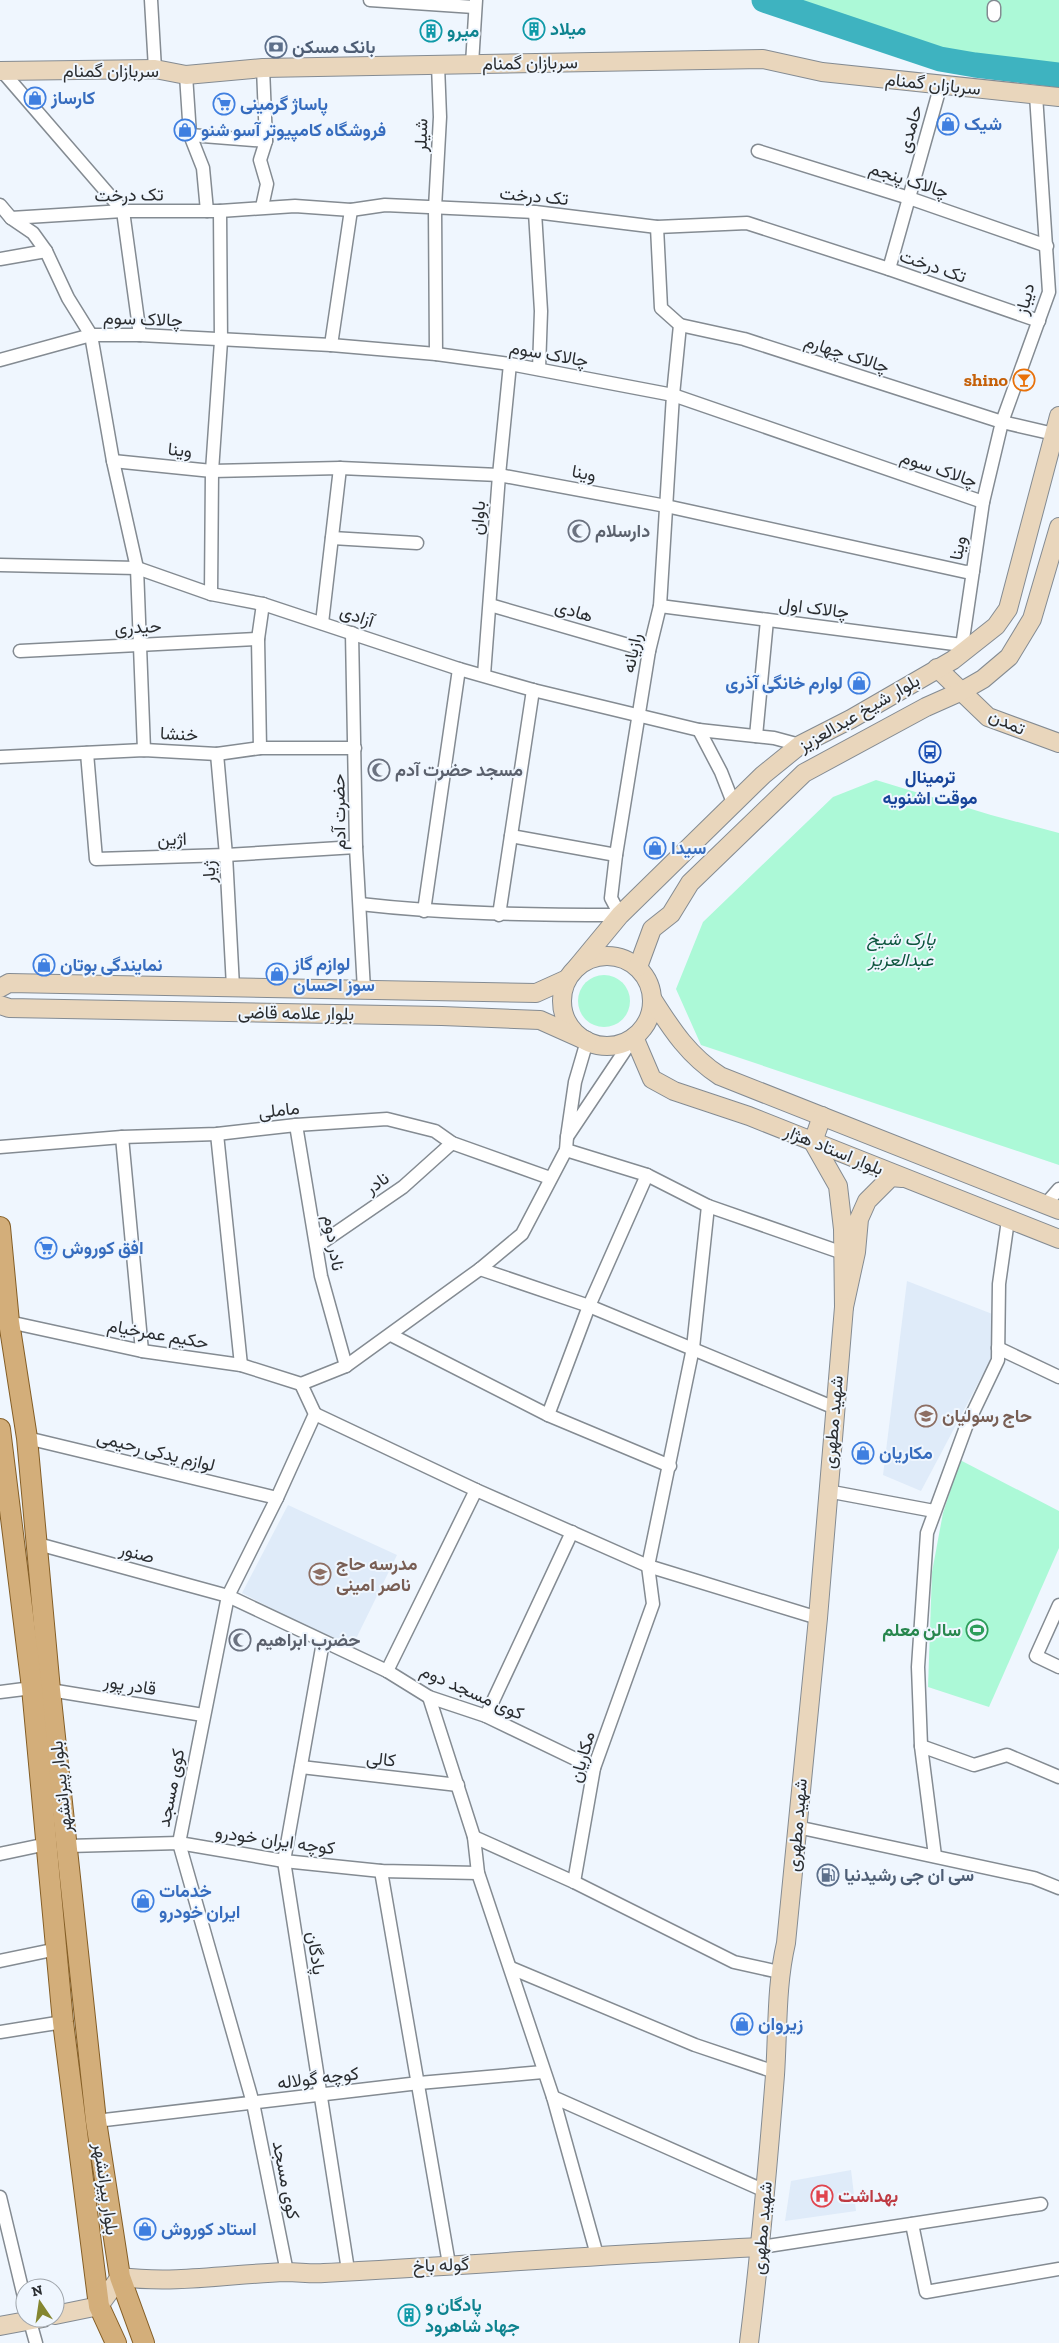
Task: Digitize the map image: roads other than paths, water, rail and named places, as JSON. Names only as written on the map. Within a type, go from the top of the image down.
[{"type":"main road","name":"بلوار پیرانشهر","points":[[0,1227],[3,1289],[27,1438],[38,1544],[47,1844],[63,2022],[99,2306],[116,2343]]},
{"type":"main road","name":"بلوار پیرانشهر","points":[[1,1439],[68,1846],[96,2121],[120,2277],[144,2343]]},
{"type":"street","points":[[151,0],[155,69]]},
{"type":"street","points":[[370,0],[475,4],[472,64]]},
{"type":"street","name":"سربازان گمنام","points":[[1,71],[155,69],[186,74],[263,68],[763,59],[822,72],[1059,97]]},
{"type":"street","name":"شیلر","points":[[436,354],[434,208],[440,117],[438,64]]},
{"type":"street","points":[[262,207],[267,184],[260,160],[266,141],[263,68]]},
{"type":"street","points":[[1,71],[124,211],[140,335]]},
{"type":"street","points":[[186,74],[190,135],[203,168],[213,211],[222,341],[212,471],[211,594]]},
{"type":"street","name":"حامدی","points":[[889,269],[940,84]]},
{"type":"street","name":"دیباز","points":[[983,502],[1002,422],[1049,292],[1036,95]]},
{"type":"street","points":[[190,135],[266,141]]},
{"type":"street","name":"چالاک پنجم","points":[[758,152],[909,198],[1047,246]]},
{"type":"street","points":[[0,204],[11,218],[33,233],[46,251],[68,298],[91,335],[113,461],[137,568],[144,750]]},
{"type":"street","name":"تک درخت","points":[[11,218],[124,211],[213,211],[262,207],[279,209],[295,206],[351,210],[385,205],[535,212],[658,227],[747,223],[889,269],[1039,321]]},
{"type":"street","points":[[331,345],[351,210]]},
{"type":"street","points":[[535,212],[541,311],[539,369]]},
{"type":"street","points":[[658,227],[661,308],[680,325]]},
{"type":"street","points":[[0,259],[46,251]]},
{"type":"street","name":"رازیانه","points":[[620,914],[612,898],[616,855],[649,651],[660,606],[673,395],[680,325]]},
{"type":"street","name":"چالاک چهارم","points":[[680,325],[744,339],[1002,422]]},
{"type":"street","name":"چالاک سوم","points":[[0,360],[91,335],[140,335],[222,341],[331,345],[436,354],[510,364],[673,395],[983,502]]},
{"type":"street","name":"باوان","points":[[484,675],[499,475],[510,364]]},
{"type":"street","name":"بلوار شیخ عبدالعزیز","points":[[572,973],[620,914],[763,775],[800,745],[851,719],[937,668],[996,626],[1008,609],[1059,416]]},
{"type":"street","points":[[1002,422],[1054,434]]},
{"type":"street","name":"وینا","points":[[113,461],[212,471],[340,468],[499,475],[666,506],[966,572],[973,571],[983,502]]},
{"type":"street","points":[[322,623],[340,468]]},
{"type":"street","name":"بلوار شیخ عبدالعزیز","points":[[638,967],[652,929],[671,914],[690,883],[804,773],[926,707],[962,691],[989,674],[1009,657],[1032,619],[1059,527]]},
{"type":"street","points":[[332,538],[417,543]]},
{"type":"street","name":"آزادی","points":[[0,565],[137,568],[211,594],[263,604],[459,669],[534,690],[698,730],[774,738],[800,745]]},
{"type":"street","points":[[962,650],[973,571]]},
{"type":"street","points":[[260,748],[258,639],[263,604]]},
{"type":"street","name":"هادی","points":[[490,605],[649,651]]},
{"type":"street","name":"چالاک اول","points":[[660,606],[962,650]]},
{"type":"street","points":[[756,736],[766,620]]},
{"type":"street","name":"حضرت آدم","points":[[352,632],[356,847],[364,990]]},
{"type":"street","name":"حیدری","points":[[20,651],[258,639]]},
{"type":"street","name":"تمدن","points":[[937,668],[988,717],[1059,743]]},
{"type":"street","points":[[424,912],[459,669]]},
{"type":"street","points":[[499,915],[534,690]]},
{"type":"street","points":[[698,730],[721,772],[734,805]]},
{"type":"street","name":"خنشا","points":[[0,757],[144,750],[217,754],[260,748],[355,748]]},
{"type":"street","name":"اژین","points":[[87,753],[96,859],[226,855],[356,847]]},
{"type":"street","name":"ژیار","points":[[217,754],[226,855],[233,987]]},
{"type":"street","points":[[511,836],[616,855]]},
{"type":"street","points":[[360,904],[424,912],[499,915],[620,914]]},
{"type":"street","points":[[634,1037],[610,1046],[587,1041],[576,1033],[567,1021],[562,1008],[562,993],[572,973],[588,960],[601,956],[614,956],[627,960],[638,967],[646,977],[653,1000],[648,1021],[634,1037],[567,1143],[522,1234],[480,1268],[346,1366],[301,1384],[315,1414],[476,1490],[648,1566],[818,1618]]},
{"type":"street","name":"بلوار علامه قاضی","points":[[0,988],[8,983],[536,994],[572,973]]},
{"type":"street","name":"بلوار استاد هژار","points":[[653,1000],[677,1038],[706,1066],[720,1076],[1052,1208]]},
{"type":"street","name":"بلوار علامه قاضی","points":[[0,1005],[9,1008],[432,1016],[540,1020],[587,1041]]},
{"type":"street","name":"بلوار استاد هژار","points":[[634,1037],[652,1079],[674,1091],[749,1116],[1059,1239]]},
{"type":"street","points":[[567,1143],[575,1082],[587,1041]]},
{"type":"street","points":[[822,1116],[813,1142],[838,1186],[844,1253],[844,1307]]},
{"type":"street","name":"ماملی","points":[[0,1147],[122,1137],[217,1134],[296,1125],[387,1119],[435,1131],[452,1144],[550,1178]]},
{"type":"street","name":"نادر دوم","points":[[296,1125],[321,1276],[346,1366]]},
{"type":"street","points":[[217,1134],[241,1366]]},
{"type":"street","points":[[844,1307],[856,1252],[859,1220],[867,1201],[880,1188],[878,1154],[871,1136]]},
{"type":"street","points":[[122,1137],[142,1351]]},
{"type":"street","points":[[567,1143],[647,1175],[708,1206],[844,1253]]},
{"type":"street","name":"نادر","points":[[317,1246],[403,1187],[452,1144]]},
{"type":"street","points":[[548,1415],[589,1306],[647,1175]]},
{"type":"street","points":[[867,1201],[891,1177],[902,1178]]},
{"type":"street","points":[[1052,1208],[1059,1189]]},
{"type":"street","points":[[935,1856],[921,1746],[918,1667],[927,1533],[966,1426],[998,1360],[999,1284],[1008,1220],[1018,1194]]},
{"type":"street","name":"مکاریان","points":[[574,1882],[594,1768],[653,1604],[648,1566],[693,1348],[708,1206]]},
{"type":"street","points":[[480,1268],[589,1306],[835,1408]]},
{"type":"street","name":"شهید مطهری","points":[[749,2343],[766,2192],[775,2072],[779,1972],[786,1942],[818,1618],[827,1491],[844,1307]]},
{"type":"street","name":"حکیم عمرخیام","points":[[9,1322],[142,1351],[241,1366],[301,1384]]},
{"type":"street","points":[[391,1334],[548,1415],[670,1466]]},
{"type":"street","points":[[998,1348],[1059,1377]]},
{"type":"street","name":"کوی مسجد","points":[[287,2272],[253,2103],[179,1843],[228,1596],[277,1498],[315,1414]]},
{"type":"street","name":"لوازم یدکی رحیمی","points":[[27,1438],[277,1498]]},
{"type":"street","points":[[387,1671],[476,1490]]},
{"type":"street","points":[[827,1491],[934,1511]]},
{"type":"street","points":[[486,1716],[572,1532]]},
{"type":"street","name":"صنور","points":[[38,1544],[228,1596]]},
{"type":"street","name":"کوی مسجد دوم","points":[[228,1596],[387,1671],[429,1697],[486,1716],[594,1768]]},
{"type":"street","points":[[1059,1605],[1036,1656],[1059,1667]]},
{"type":"street","name":"پادگان","points":[[323,1642],[284,1861],[322,2094],[348,2270]]},
{"type":"street","name":"قادر پور","points":[[0,1692],[41,1689],[204,1716]]},
{"type":"street","points":[[429,1697],[474,1837],[478,1873],[511,1968],[543,2072],[553,2097],[597,2255]]},
{"type":"street","points":[[921,1746],[974,1766],[1006,1755],[1059,1777]]},
{"type":"street","name":"کالی","points":[[301,1767],[458,1785]]},
{"type":"street","points":[[797,1827],[1034,1878],[1059,1888]]},
{"type":"street","points":[[474,1837],[574,1882],[734,1962],[779,1972]]},
{"type":"street","name":"کوچه ایران خودرو","points":[[68,1846],[179,1843],[284,1861],[381,1871],[478,1873]]},
{"type":"street","points":[[0,1854],[47,1844]]},
{"type":"street","points":[[381,1871],[449,2264]]},
{"type":"street","points":[[0,1961],[57,1949]]},
{"type":"street","points":[[511,1968],[695,2045],[775,2072]]},
{"type":"street","points":[[0,2032],[63,2022]]},
{"type":"street","name":"کوچه گولاله","points":[[96,2121],[419,2083],[543,2072]]},
{"type":"street","points":[[553,2097],[766,2192]]},
{"type":"street","points":[[0,2197],[19,2278]]},
{"type":"street","points":[[761,2247],[1041,2204]]},
{"type":"street","points":[[912,2224],[926,2292],[1059,2269]]},
{"type":"street","name":"گوله باخ","points":[[120,2277],[162,2281],[287,2272],[323,2273],[449,2264],[493,2264],[597,2255],[761,2247]]},
{"type":"street","points":[[65,2313],[99,2306],[120,2277]]},
{"type":"street","points":[[0,2326],[15,2323]]},
{"type":"street","points":[[35,2328],[36,2343]]},
{"type":"waterway","points":[[764,0],[940,59],[1059,75]]},
{"type":"place","name":"میلاد","points":[[534,29]]},
{"type":"place","name":"میرو","points":[[431,31]]},
{"type":"place","name":"بانک مسکن","points":[[276,47]]},
{"type":"place","name":"کارساز","points":[[35,98]]},
{"type":"place","name":"پاساژ گرمینی","points":[[224,104]]},
{"type":"place","name":"شیک","points":[[948,124]]},
{"type":"place","name":"فروشگاه کامپیوتر آسو شنو","points":[[185,130]]},
{"type":"place","name":"shino","points":[[1024,380]]},
{"type":"place","name":"دارسلام","points":[[579,531]]},
{"type":"place","name":"لوارم خانگی آذری","points":[[859,683]]},
{"type":"place","name":"ترمینال موقت اشنویه","points":[[930,752]]},
{"type":"place","name":"مسجد حضرت آدم","points":[[379,770]]},
{"type":"place","name":"سیدا","points":[[655,848]]},
{"type":"place","name":"نمایندگی بوتان","points":[[44,965]]},
{"type":"place","name":"لوازم گاز سوز احسان","points":[[277,974]]},
{"type":"place","name":"افق کوروش","points":[[46,1248]]},
{"type":"place","name":"حاج رسولیان","points":[[926,1416]]},
{"type":"place","name":"مکاریان","points":[[863,1453]]},
{"type":"place","name":"مدرسه حاج ناصر امینی","points":[[320,1574]]},
{"type":"place","name":"سالن معلم","points":[[977,1630]]},
{"type":"place","name":"حضرب ابراهیم","points":[[240,1640]]},
{"type":"place","name":"سی ان جی رشیدنیا","points":[[828,1875]]},
{"type":"place","name":"خدمات ایران خودرو","points":[[143,1901]]},
{"type":"place","name":"زیروان","points":[[742,2024]]},
{"type":"place","name":"بهداشت","points":[[822,2196]]},
{"type":"place","name":"استاد کوروش","points":[[145,2229]]},
{"type":"place","name":"پادگان و جهاد شاهرود","points":[[409,2315]]},
{"type":"park label","name":"پارک شیخ عبدالعزیز","points":[[901,950]]}]
